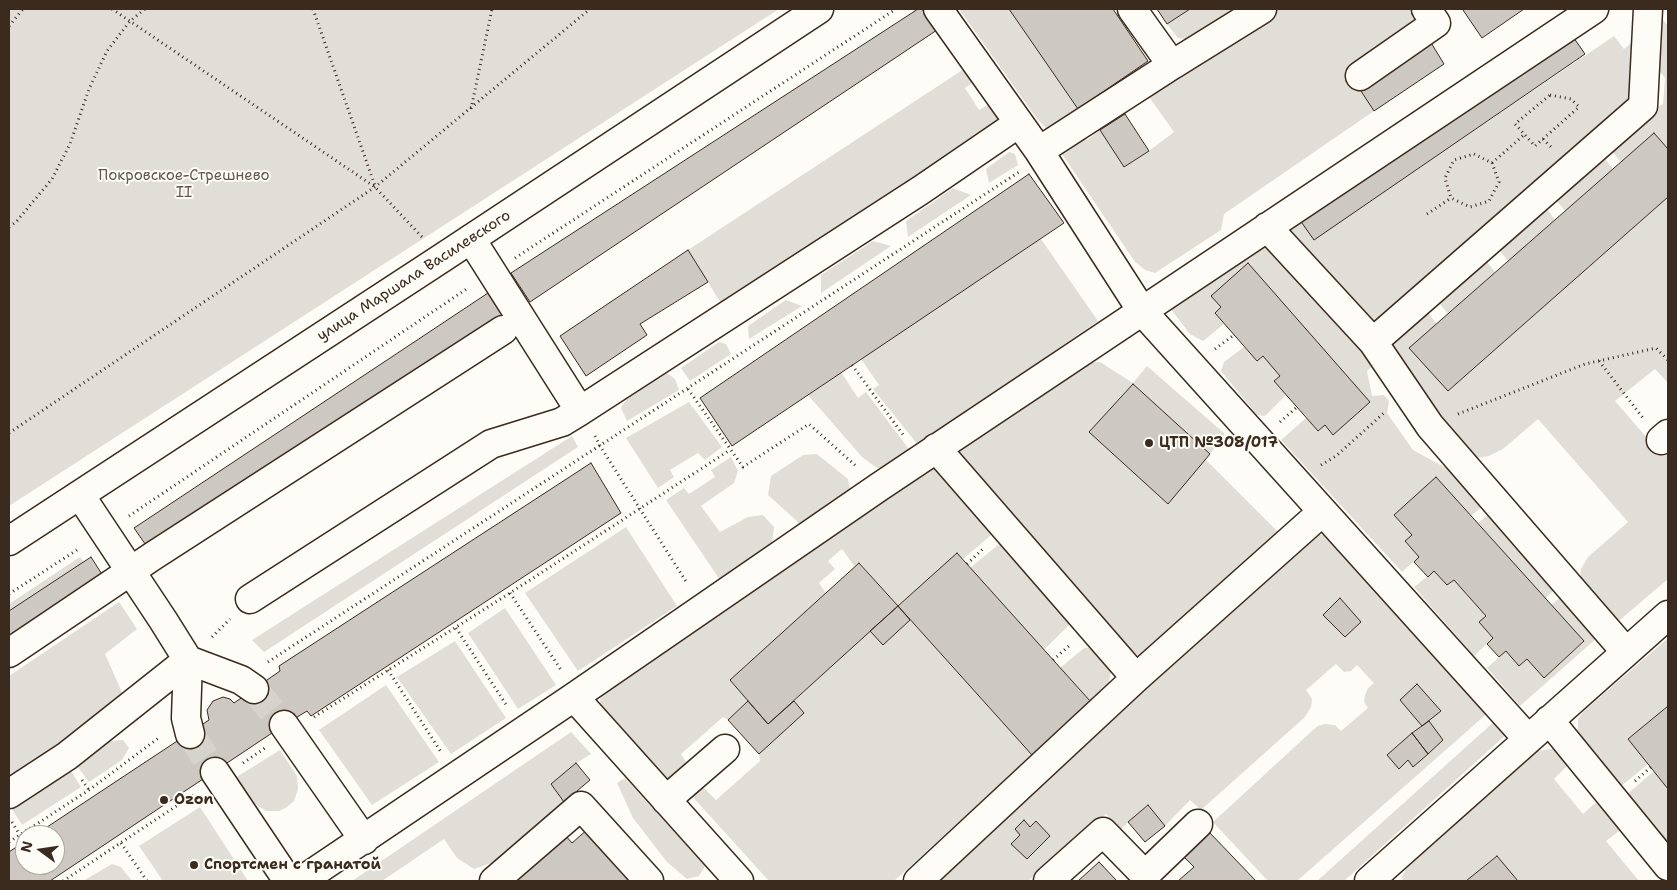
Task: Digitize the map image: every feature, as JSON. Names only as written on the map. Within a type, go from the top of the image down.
[{"type":"main road","name":"улица Маршала Василевского","points":[[9,541],[819,9]]},
{"type":"main road","points":[[938,9],[1041,153],[1142,311],[1528,739]]},
{"type":"main road","points":[[1132,9],[1172,65]]},
{"type":"main road","points":[[1041,153],[1172,65],[1262,9]]},
{"type":"main road","points":[[1360,76],[1436,23],[1426,9]]},
{"type":"main road","points":[[302,881],[703,609],[879,487],[1594,9]]},
{"type":"main road","points":[[1373,342],[1643,106],[1648,9]]},
{"type":"main road","points":[[250,599],[491,444],[562,422],[580,411],[921,190],[1020,123]]},
{"type":"main road","points":[[1267,227],[1373,342],[1430,426],[1626,652]]},
{"type":"main road","points":[[471,238],[580,411]]},
{"type":"main road","points":[[9,653],[131,571],[502,330]]},
{"type":"main road","points":[[928,454],[1136,678]]},
{"type":"main road","points":[[80,495],[188,660],[188,726]]},
{"type":"main road","points":[[918,881],[1136,678],[1322,512]]},
{"type":"main road","points":[[1378,879],[1528,739],[1668,615]]},
{"type":"main road","points":[[188,660],[248,684]]},
{"type":"main road","points":[[9,794],[67,756],[188,660]]},
{"type":"main road","points":[[574,697],[739,881]]},
{"type":"main road","points":[[1549,720],[1668,866]]},
{"type":"main road","points":[[287,729],[364,840]]},
{"type":"main road","points":[[666,800],[725,749]]},
{"type":"main road","points":[[217,775],[288,881]]},
{"type":"main road","points":[[494,881],[581,806],[649,881]]},
{"type":"main road","points":[[1048,881],[1103,832],[1145,875],[1198,824]]},
{"type":"path","points":[[9,26],[23,9]]},
{"type":"path","points":[[112,9],[375,187]]},
{"type":"path","points":[[9,227],[16,222],[52,179],[70,144],[89,89],[107,51],[130,22],[145,9]]},
{"type":"path","points":[[313,9],[375,187]]},
{"type":"path","points":[[471,109],[492,9]]},
{"type":"path","points":[[9,433],[375,187],[590,9]]},
{"type":"path","points":[[9,594],[105,532],[469,287],[896,9]]},
{"type":"path","points":[[1550,96],[1571,99],[1579,107],[1535,146],[1524,134],[1515,124],[1550,96]]},
{"type":"path","points":[[1492,163],[1524,134]]},
{"type":"path","points":[[248,684],[600,446],[1041,153]]},
{"type":"path","points":[[1474,154],[1492,163],[1498,182],[1489,201],[1470,207],[1451,198],[1445,178],[1454,160],[1474,154]]},
{"type":"path","points":[[1427,214],[1451,198]]},
{"type":"path","points":[[1430,426],[1576,368],[1599,361],[1656,348],[1668,360]]},
{"type":"path","points":[[1599,361],[1665,437]]},
{"type":"path","points":[[852,365],[928,454]]},
{"type":"path","points":[[688,389],[743,467],[809,424],[879,487]]},
{"type":"path","points":[[1294,480],[1336,456],[1407,392]]},
{"type":"path","points":[[600,446],[703,609]]},
{"type":"path","points":[[63,881],[287,729],[456,628],[730,450]]},
{"type":"path","points":[[188,660],[250,599]]},
{"type":"path","points":[[456,628],[512,713]]},
{"type":"path","points":[[388,670],[445,757]]},
{"type":"path","points":[[35,825],[188,726]]},
{"type":"path","points":[[121,843],[147,881]]},
{"type":"green space","name":"Покровское-Стрешнево II","points":[[9,9],[779,9],[9,506]]},
{"type":"green space","points":[[959,9],[1009,9],[1078,109],[1144,64],[1138,75],[1060,126],[1047,129],[1037,119]]},
{"type":"green space","points":[[1190,9],[1231,10],[1189,40],[1178,38],[1167,24]]},
{"type":"green space","points":[[1279,9],[1414,9],[1416,13],[1415,24],[1359,88],[1374,111],[1224,214],[1221,230],[1155,273],[1145,270],[1135,262],[1062,154],[1066,145],[1083,135],[1087,140],[1100,130],[1124,167],[1174,132],[1147,94]]},
{"type":"green space","points":[[1661,17],[1668,26],[1668,149],[1654,133],[1621,162],[1610,149],[1644,114],[1663,104],[1665,78],[1653,63]]},
{"type":"green space","points":[[1614,36],[1624,49],[1636,39],[1631,102],[1374,325],[1286,226],[1297,216],[1314,239]]},
{"type":"green space","points":[[964,69],[979,78],[965,88],[979,110],[996,100],[1004,110],[999,122],[722,305],[688,250]]},
{"type":"green space","points":[[1009,152],[1015,154],[1018,165],[989,183],[986,169]]},
{"type":"green space","points":[[1601,154],[1613,169],[1565,211],[1553,196]]},
{"type":"green space","points":[[953,188],[971,195],[908,237],[906,221]]},
{"type":"green space","points":[[1668,197],[1668,383],[1655,369],[1615,401],[1661,454],[1668,448],[1668,579],[1614,625],[1580,579],[1581,569],[1588,557],[1628,522],[1538,419],[1503,449],[1489,456],[1475,458],[1461,449],[1389,350],[1395,331],[1423,307],[1437,324],[1410,348],[1448,391]]},
{"type":"green space","points":[[1544,205],[1555,220],[1508,261],[1496,246]]},
{"type":"green space","points":[[1263,237],[1373,357],[1374,365],[1367,371],[1372,396],[1384,395],[1389,401],[1387,413],[1413,450],[1455,473],[1483,506],[1471,516],[1436,478],[1412,535],[1405,542],[1419,557],[1402,572],[1281,440],[1306,418],[1318,431],[1325,425],[1333,435],[1370,402],[1211,296],[1221,307],[1215,313],[1224,324],[1203,341],[1190,334],[1164,300]]},
{"type":"green space","points":[[1041,239],[1098,321],[918,445],[873,389],[879,385],[861,359]]},
{"type":"green space","points":[[873,241],[891,246],[821,293],[821,275]]},
{"type":"green space","points":[[1483,257],[1495,272],[1448,314],[1436,299]]},
{"type":"green space","points":[[786,300],[802,306],[749,339],[748,326]]},
{"type":"green space","points":[[719,342],[726,344],[731,354],[690,381],[681,368]]},
{"type":"green space","points":[[1244,347],[1257,361],[1263,356],[1280,376],[1274,381],[1286,395],[1265,416],[1257,415],[1221,371],[1224,362]]},
{"type":"green space","points":[[1100,362],[1133,383],[1147,366],[1225,434],[1210,454],[1133,384],[1089,432],[1168,504],[1205,459],[1279,533],[1141,658],[1129,648],[952,449],[1083,363]]},
{"type":"green space","points":[[841,372],[858,398],[866,392],[911,452],[889,467],[877,468],[862,457],[808,395]]},
{"type":"green space","points":[[667,373],[675,379],[679,390],[627,421],[621,408],[626,400]]},
{"type":"green space","points":[[689,402],[722,447],[705,460],[698,453],[670,470],[674,477],[658,488],[626,438]]},
{"type":"green space","points":[[572,436],[578,447],[264,652],[252,640]]},
{"type":"green space","points":[[817,454],[848,479],[851,494],[813,521],[799,523],[768,495],[771,476],[803,455]]},
{"type":"green space","points":[[731,457],[738,471],[734,483],[701,506],[720,532],[748,517],[763,515],[774,527],[772,543],[720,580],[666,500],[684,488],[689,494],[715,477],[711,470]]},
{"type":"green space","points":[[932,465],[944,467],[997,530],[963,559],[957,554],[898,606],[860,563],[855,567],[842,549],[828,561],[835,569],[819,583],[826,593],[730,680],[748,701],[728,720],[723,717],[681,754],[687,764],[683,776],[671,781],[659,777],[606,715],[600,703],[601,692]]},
{"type":"green space","points":[[1490,513],[1555,589],[1545,599],[1478,523]]},
{"type":"green space","points":[[626,527],[677,606],[578,671],[525,593]]},
{"type":"green space","points":[[1316,534],[1333,537],[1490,711],[1297,881],[1268,881],[1213,822],[1318,726],[1325,724],[1335,725],[1341,731],[1368,708],[1364,702],[1365,695],[1368,688],[1374,683],[1357,665],[1351,671],[1344,672],[1336,664],[1306,690],[1312,699],[1311,707],[1305,717],[1201,810],[1190,800],[1165,826],[1147,805],[1121,829],[1106,814],[1028,881],[934,881]]},
{"type":"green space","points":[[1004,540],[1075,619],[1044,650],[970,568]]},
{"type":"green space","points":[[80,557],[84,562],[9,611],[9,604]]},
{"type":"green space","points":[[1434,571],[1447,585],[1454,580],[1486,616],[1479,622],[1493,638],[1474,656],[1414,587]]},
{"type":"green space","points":[[1562,596],[1598,637],[1520,706],[1487,668],[1506,651],[1519,666],[1527,659],[1544,677],[1584,642],[1551,605]]},
{"type":"green space","points":[[119,602],[137,629],[105,654],[124,697],[110,710],[9,778],[9,676]]},
{"type":"green space","points":[[505,608],[556,685],[518,709],[468,633]]},
{"type":"green space","points":[[910,620],[1032,755],[894,881],[769,881],[691,795],[702,786],[716,800],[760,761],[759,754],[804,713],[794,701],[870,631],[883,645]]},
{"type":"green space","points":[[1668,638],[1668,706],[1628,739],[1648,764],[1619,788],[1578,734],[1578,719],[1583,712]]},
{"type":"green space","points":[[455,641],[506,718],[451,754],[397,677]]},
{"type":"green space","points":[[1096,647],[1112,665],[1108,687],[1091,702],[1060,668],[1084,648]]},
{"type":"green space","points":[[386,685],[439,762],[372,805],[319,730]]},
{"type":"green space","points":[[1497,719],[1509,732],[1344,881],[1317,881]]},
{"type":"green space","points":[[571,732],[591,754],[576,763],[551,784],[564,802],[497,861],[474,869],[457,858],[444,839],[382,881],[352,881]]},
{"type":"green space","points":[[123,740],[129,748],[122,760],[89,782],[75,763],[109,741]]},
{"type":"green space","points":[[1556,748],[1572,761],[1554,779],[1583,814],[1595,803],[1604,800],[1624,824],[1619,831],[1606,841],[1639,881],[1518,881],[1497,856],[1466,881],[1403,881],[1402,877],[1406,869],[1538,751]]},
{"type":"green space","points":[[280,750],[297,776],[298,789],[294,801],[287,807],[279,811],[266,811],[255,804],[235,778]]},
{"type":"green space","points":[[69,768],[81,787],[22,825],[10,806]]},
{"type":"green space","points":[[1654,771],[1668,789],[1668,851],[1625,796]]},
{"type":"green space","points":[[625,778],[705,866],[699,876],[687,879],[667,862],[633,818],[617,783]]},
{"type":"green space","points":[[200,807],[248,881],[163,881],[139,846]]},
{"type":"green space","points":[[112,864],[121,867],[132,881],[83,881]]},
{"type":"building","points":[[918,9],[922,9],[937,30],[530,302],[511,273]]},
{"type":"building","points":[[1009,9],[1113,9],[1148,61],[1078,109]]},
{"type":"building","points":[[1157,9],[1190,9],[1167,24]]},
{"type":"building","points":[[1524,9],[1482,38],[1463,10]]},
{"type":"building","points":[[1569,31],[1585,54],[1314,240],[1297,216]]},
{"type":"building","points":[[1430,41],[1444,64],[1374,111],[1359,88]]},
{"type":"building","points":[[1125,114],[1149,151],[1124,167],[1100,130]]},
{"type":"building","points":[[1654,133],[1668,149],[1668,197],[1448,391],[1409,348]]},
{"type":"building","points":[[1029,174],[1064,223],[732,446],[700,398]]},
{"type":"building","points":[[688,250],[708,282],[640,324],[647,335],[586,376],[560,336]]},
{"type":"building","points":[[1248,263],[1370,402],[1333,435],[1325,425],[1318,431],[1274,381],[1280,376],[1263,356],[1257,361],[1215,313],[1221,307],[1211,296]]},
{"type":"building","points":[[488,293],[504,317],[150,551],[134,528]]},
{"type":"building","name":"ЦТП №308/017","points":[[1133,384],[1210,454],[1168,504],[1089,432]]},
{"type":"building","points":[[591,463],[621,513],[311,716],[307,711],[284,725],[65,871],[65,825],[50,825],[209,720],[207,710],[213,701],[223,697],[230,699],[234,703],[280,671],[279,666]]},
{"type":"building","points":[[1436,477],[1584,641],[1544,678],[1527,659],[1519,666],[1506,651],[1499,657],[1487,644],[1493,638],[1479,622],[1486,616],[1454,580],[1447,585],[1434,571],[1428,577],[1414,562],[1419,557],[1405,541],[1412,535],[1394,515]]},
{"type":"building","points":[[957,553],[1091,702],[1032,755],[898,606]]},
{"type":"building","points":[[91,557],[105,579],[9,642],[9,611]]},
{"type":"building","points":[[859,563],[898,606],[768,724],[730,680]]},
{"type":"building","points":[[1340,598],[1361,622],[1345,637],[1323,615]]},
{"type":"building","points":[[898,606],[910,620],[883,645],[870,631]]},
{"type":"building","points":[[1417,684],[1441,711],[1422,726],[1400,700]]},
{"type":"building","points":[[748,701],[768,724],[794,701],[804,713],[759,754],[728,720]]},
{"type":"building","points":[[1668,706],[1668,789],[1628,739]]},
{"type":"building","points":[[1429,721],[1443,740],[1428,754],[1412,733]]},
{"type":"building","points":[[1412,733],[1428,754],[1413,767],[1408,760],[1399,769],[1387,755]]},
{"type":"building","points":[[576,763],[590,780],[564,802],[551,784]]},
{"type":"building","points":[[1148,805],[1165,826],[1145,842],[1128,822]]},
{"type":"building","points":[[1024,820],[1030,827],[1036,821],[1050,836],[1027,859],[1011,844],[1020,835],[1015,829]]},
{"type":"building","points":[[589,828],[636,881],[511,881],[564,834],[572,843]]},
{"type":"building","points":[[1210,833],[1256,881],[1178,881],[1194,867],[1184,857]]},
{"type":"building","points":[[15,848],[15,875],[59,875],[50,881],[9,881],[9,852]]},
{"type":"building","points":[[1497,856],[1518,881],[1466,881]]},
{"type":"building","points":[[1099,862],[1117,881],[1078,881]]},
{"type":"tunnel","points":[[254,689],[284,725]]},
{"type":"tunnel","points":[[190,734],[215,772]]},
{"type":"place","name":"ЦТП №308/017","points":[[1149,443]]},
{"type":"place","name":"Ozon","points":[[164,800]]},
{"type":"place","name":"Спортсмен с гранатой","points":[[194,865]]}]
